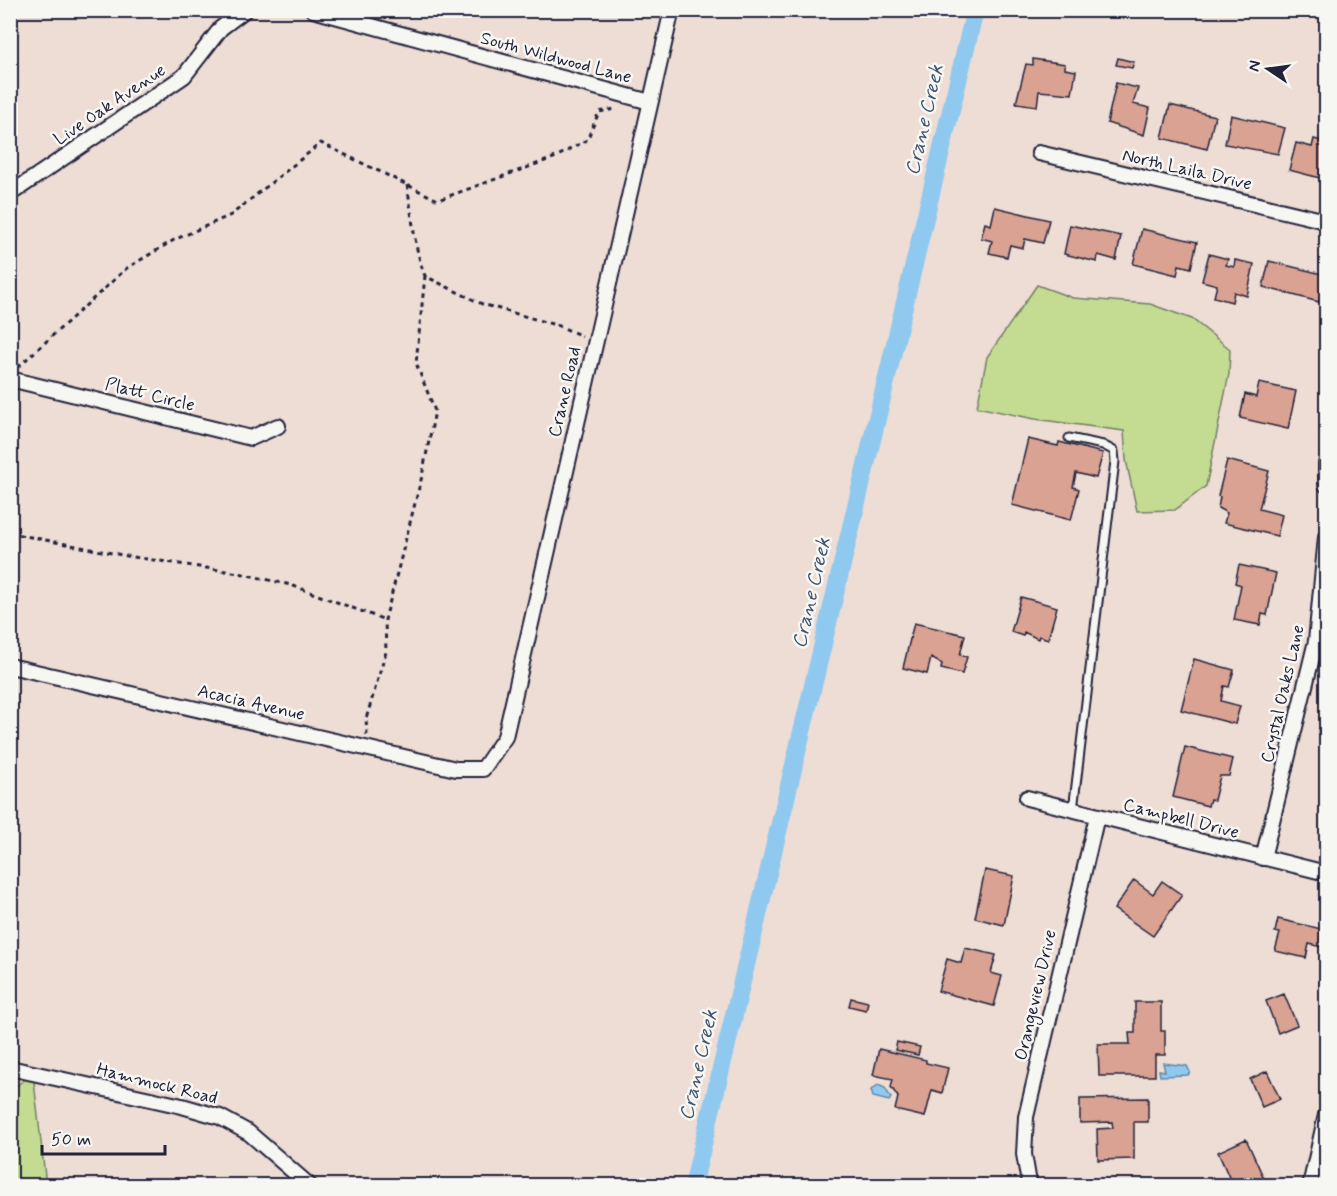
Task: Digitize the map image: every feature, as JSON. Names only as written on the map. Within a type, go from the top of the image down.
[{"type":"street","name":"Live Oak Avenue","points":[[10,194],[184,76],[221,28],[245,10]]},
{"type":"street","name":"South Wildwood Lane","points":[[313,10],[650,102]]},
{"type":"street","name":"Crane Road","points":[[483,769],[505,738],[670,18]]},
{"type":"street","name":"North Laila Drive","points":[[1039,153],[1326,221]]},
{"type":"street","name":"Platt Circle","points":[[14,374],[251,438],[278,426]]},
{"type":"street","points":[[1326,464],[1326,484]]},
{"type":"street","name":"Crystal Oaks Lane","points":[[1263,858],[1316,641],[1326,537]]},
{"type":"street","name":"Acacia Avenue","points":[[10,666],[456,769],[483,769]]},
{"type":"street","name":"Campbell Drive","points":[[1028,798],[1326,873]]},
{"type":"street","name":"Orangeview Drive","points":[[1029,1183],[1024,1154],[1026,1117],[1097,816]]},
{"type":"street","name":"Hammock Road","points":[[10,1068],[182,1106],[220,1117],[249,1134],[310,1185]]},
{"type":"street","points":[[1310,1185],[1326,1115]]},
{"type":"lane","points":[[1069,438],[1103,445],[1114,451],[1115,461],[1073,810]]},
{"type":"path","points":[[14,374],[23,360],[71,321],[91,299],[127,267],[174,240],[231,215],[321,142],[438,200],[556,157],[586,140],[598,112],[619,108]]},
{"type":"path","points":[[367,749],[366,718],[386,652],[385,620],[422,476],[435,411],[416,363],[425,276],[415,250],[414,220],[407,185]]},
{"type":"path","points":[[425,276],[482,304],[559,326],[595,342]]},
{"type":"path","points":[[10,533],[127,556],[239,573],[291,585],[385,620]]},
{"type":"green space","points":[[1037,285],[1073,298],[1150,304],[1192,319],[1230,349],[1229,374],[1206,486],[1175,510],[1137,511],[1126,460],[1124,431],[1035,419],[977,407],[987,357]]},
{"type":"green space","points":[[33,1073],[46,1185],[11,1186],[11,1090]]},
{"type":"water","points":[[1163,1063],[1187,1066],[1190,1072],[1188,1075],[1160,1076],[1159,1070],[1165,1071]]},
{"type":"water","points":[[878,1085],[885,1088],[891,1098],[889,1101],[873,1097],[871,1090]]},
{"type":"building","points":[[1118,58],[1134,62],[1132,68],[1116,65]]},
{"type":"building","points":[[1033,59],[1065,64],[1065,69],[1076,71],[1072,94],[1039,91],[1037,106],[1016,103],[1026,64],[1033,65]]},
{"type":"building","points":[[1116,83],[1138,88],[1133,104],[1150,108],[1144,135],[1107,123]]},
{"type":"building","points":[[1170,105],[1215,116],[1207,149],[1162,138]]},
{"type":"building","points":[[1231,115],[1285,128],[1278,154],[1225,144]]},
{"type":"building","points":[[1314,139],[1326,142],[1324,179],[1289,170],[1296,143],[1312,147]]},
{"type":"building","points":[[995,207],[1049,220],[1043,243],[1025,239],[1023,248],[1010,245],[1007,257],[989,253],[992,241],[981,238],[985,223],[991,225]]},
{"type":"building","points":[[1070,225],[1121,236],[1116,260],[1098,255],[1097,262],[1064,254]]},
{"type":"building","points":[[1142,229],[1197,242],[1191,268],[1179,265],[1177,275],[1133,264]]},
{"type":"building","points":[[1209,254],[1228,259],[1226,265],[1234,267],[1235,260],[1254,264],[1247,296],[1234,292],[1232,302],[1214,297],[1217,285],[1202,281]]},
{"type":"building","points":[[1269,261],[1326,275],[1319,302],[1263,287]]},
{"type":"building","points":[[1259,383],[1296,391],[1288,429],[1240,418],[1245,394],[1256,397]]},
{"type":"building","points":[[1028,439],[1058,446],[1059,442],[1103,453],[1096,478],[1076,473],[1073,487],[1079,489],[1071,520],[1012,505]]},
{"type":"building","points":[[1227,460],[1269,471],[1259,509],[1282,515],[1277,536],[1224,523],[1227,513],[1218,508],[1220,497],[1218,496]]},
{"type":"building","points":[[1239,565],[1276,573],[1267,615],[1262,614],[1260,625],[1234,620],[1241,585],[1235,583]]},
{"type":"building","points":[[1021,597],[1057,607],[1048,639],[1039,636],[1038,639],[1024,632],[1023,636],[1011,632]]},
{"type":"building","points":[[914,623],[965,635],[960,655],[967,657],[962,674],[941,669],[942,664],[931,658],[927,674],[903,668]]},
{"type":"building","points":[[1194,659],[1234,670],[1229,687],[1224,686],[1221,701],[1240,706],[1235,724],[1181,710]]},
{"type":"building","points":[[1185,747],[1233,759],[1229,776],[1220,776],[1214,800],[1210,799],[1208,806],[1173,797]]},
{"type":"building","points":[[985,870],[1014,876],[1004,925],[975,918]]},
{"type":"building","points":[[1134,880],[1153,894],[1162,881],[1182,895],[1153,936],[1114,909]]},
{"type":"building","points":[[1278,919],[1326,930],[1326,948],[1309,944],[1306,958],[1275,951],[1280,933],[1275,932]]},
{"type":"building","points":[[965,948],[996,955],[991,973],[1002,976],[994,1006],[938,991],[947,959],[961,963]]},
{"type":"building","points":[[1284,994],[1297,1025],[1278,1033],[1266,1001]]},
{"type":"building","points":[[851,998],[868,1002],[866,1010],[849,1006]]},
{"type":"building","points":[[1135,1002],[1161,1002],[1161,1031],[1165,1031],[1165,1055],[1155,1055],[1155,1076],[1099,1076],[1098,1044],[1130,1044],[1129,1033],[1135,1033]]},
{"type":"building","points":[[897,1042],[920,1047],[918,1055],[895,1050]]},
{"type":"building","points":[[879,1049],[926,1060],[926,1063],[948,1068],[942,1093],[932,1090],[925,1117],[895,1110],[898,1097],[891,1087],[893,1079],[873,1075]]},
{"type":"building","points":[[1267,1071],[1280,1099],[1262,1107],[1250,1079]]},
{"type":"building","points":[[1148,1098],[1148,1122],[1134,1122],[1134,1159],[1098,1160],[1097,1129],[1113,1128],[1112,1122],[1080,1123],[1080,1099]]},
{"type":"building","points":[[1246,1139],[1266,1183],[1260,1186],[1242,1186],[1240,1181],[1232,1184],[1218,1152]]},
{"type":"waterway","name":"Crane Creek","points":[[693,1186],[975,10]]}]
